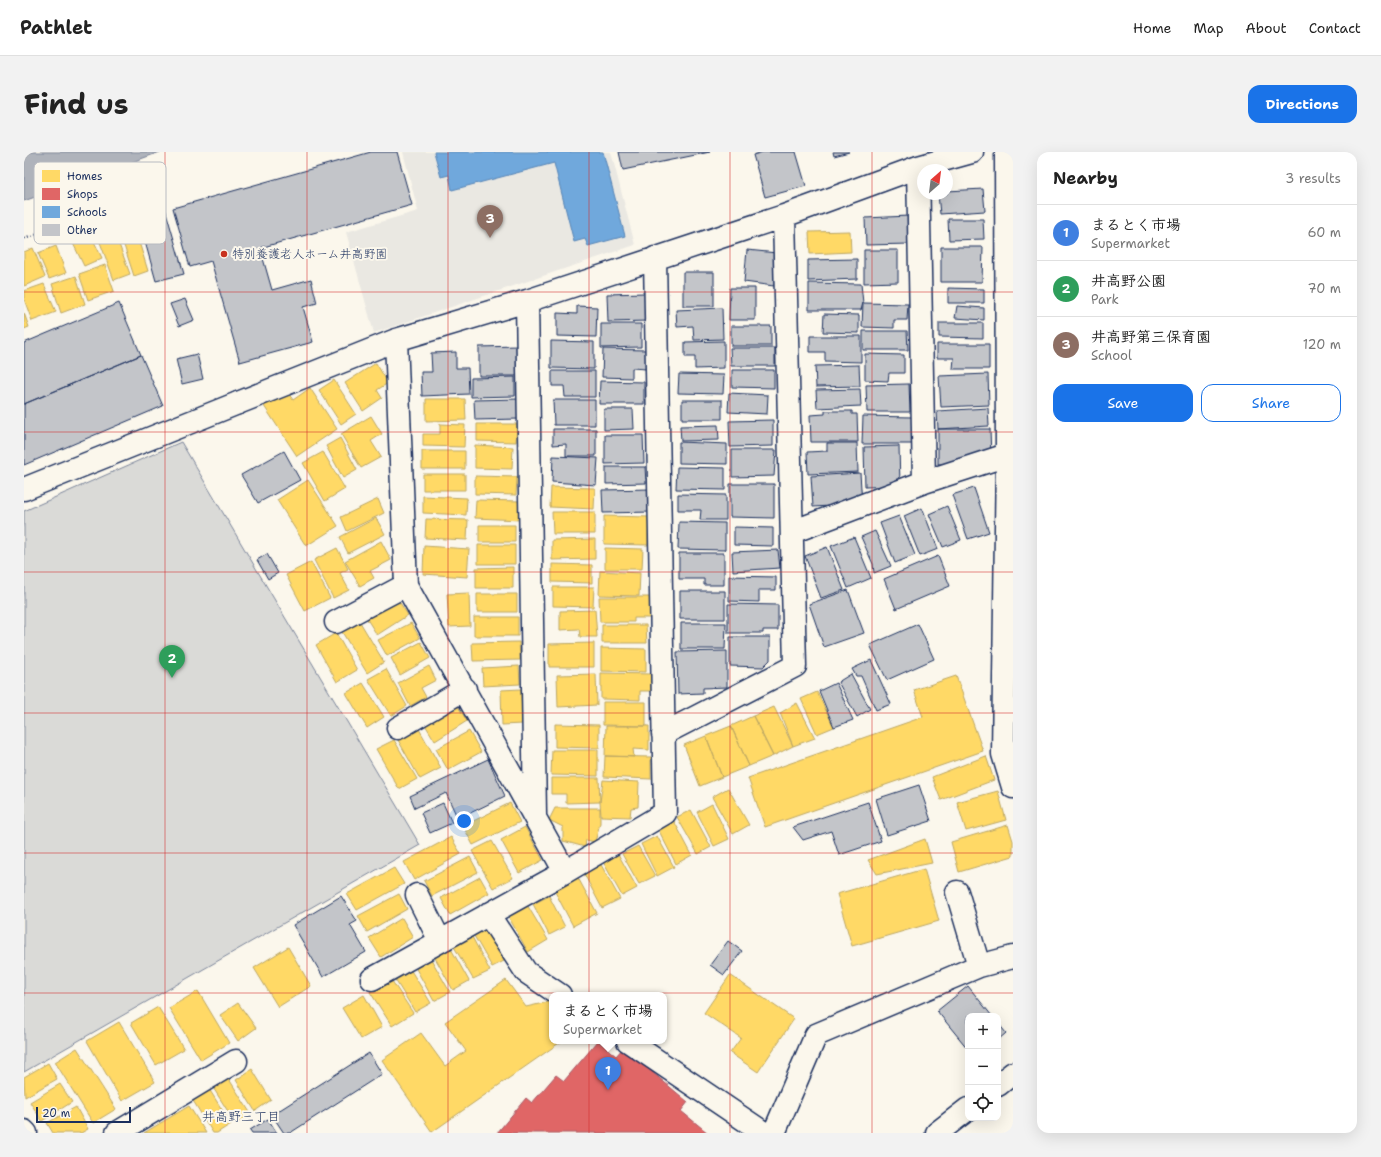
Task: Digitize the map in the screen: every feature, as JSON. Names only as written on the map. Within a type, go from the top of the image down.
[{"type":"street","points":[[929,164],[972,152]]},
{"type":"street","points":[[1006,152],[1007,455],[1003,754],[1013,786]]},
{"type":"street","points":[[24,489],[396,340],[527,300],[784,216],[917,167]]},
{"type":"street","points":[[919,200],[924,482]]},
{"type":"street","points":[[663,734],[795,666],[784,216]]},
{"type":"street","points":[[372,979],[564,872],[665,813],[655,258]]},
{"type":"street","points":[[527,300],[535,820]]},
{"type":"street","points":[[396,340],[406,585],[465,689],[564,872]]},
{"type":"street","points":[[792,532],[924,482],[1007,455]]},
{"type":"street","points":[[336,622],[406,585]]},
{"type":"street","points":[[398,728],[465,689]]},
{"type":"street","points":[[957,892],[978,966]]},
{"type":"street","points":[[417,895],[440,941]]},
{"type":"street","points":[[488,914],[526,972],[556,992]]},
{"type":"street","points":[[774,1133],[816,1035],[978,966],[1013,957]]},
{"type":"street","points":[[632,1044],[764,1133]]},
{"type":"street","points":[[117,1133],[236,1061]]},
{"type":"street","points":[[1001,1083],[1013,1073]]},
{"type":"street","points":[[937,1133],[965,1110]]},
{"type":"path","points":[[24,239],[34,236]]},
{"type":"shaded area","points":[[24,152],[160,152],[132,162],[34,162],[34,197],[24,201]]},
{"type":"shaded area","points":[[403,152],[611,152],[635,245],[374,333],[346,232],[418,211]]},
{"type":"shaded area","points":[[181,442],[420,845],[24,1072],[24,511]]},
{"type":"building: Homes","points":[[850,231],[851,252],[810,254],[809,232]]},
{"type":"building: Homes","points":[[73,244],[95,244],[102,258],[84,266]]},
{"type":"building: Homes","points":[[101,244],[119,244],[130,274],[114,280]]},
{"type":"building: Homes","points":[[124,244],[140,244],[148,271],[134,276]]},
{"type":"building: Homes","points":[[56,246],[66,273],[49,279],[38,253]]},
{"type":"building: Homes","points":[[33,248],[45,277],[24,286],[24,252]]},
{"type":"building: Homes","points":[[105,265],[114,291],[88,300],[79,274]]},
{"type":"building: Homes","points":[[76,276],[85,304],[61,313],[52,284]]},
{"type":"building: Homes","points":[[44,284],[56,312],[32,321],[24,299],[24,291]]},
{"type":"building: Homes","points":[[24,313],[29,327],[24,329]]},
{"type":"building: Homes","points":[[376,363],[388,383],[377,390],[382,398],[363,411],[345,383]]},
{"type":"building: Homes","points":[[334,380],[356,414],[341,424],[319,390]]},
{"type":"building: Homes","points":[[310,388],[337,429],[297,456],[264,406],[287,391],[293,400]]},
{"type":"building: Homes","points":[[426,399],[465,399],[466,420],[426,421]]},
{"type":"building: Homes","points":[[371,416],[382,434],[371,441],[381,457],[361,468],[341,434]]},
{"type":"building: Homes","points":[[440,424],[465,425],[464,447],[423,446],[423,434],[440,434]]},
{"type":"building: Homes","points":[[477,424],[517,424],[516,442],[477,441]]},
{"type":"building: Homes","points":[[340,438],[357,470],[343,478],[326,446]]},
{"type":"building: Homes","points":[[475,445],[513,447],[512,469],[475,468]]},
{"type":"building: Homes","points":[[422,451],[465,451],[465,469],[422,469]]},
{"type":"building: Homes","points":[[323,452],[345,489],[325,501],[303,463]]},
{"type":"building: Homes","points":[[423,474],[465,474],[465,490],[423,490]]},
{"type":"building: Homes","points":[[475,476],[517,477],[516,495],[475,494]]},
{"type":"building: Homes","points":[[308,480],[338,526],[306,546],[277,500]]},
{"type":"building: Homes","points":[[551,487],[595,488],[594,509],[550,507]]},
{"type":"building: Homes","points":[[423,496],[467,498],[466,515],[423,513]]},
{"type":"building: Homes","points":[[378,499],[384,513],[347,531],[341,517]]},
{"type":"building: Homes","points":[[476,500],[520,501],[520,520],[475,518]]},
{"type":"building: Homes","points":[[552,512],[595,512],[595,534],[553,534]]},
{"type":"building: Homes","points":[[604,516],[649,517],[648,545],[604,544]]},
{"type":"building: Homes","points":[[376,518],[385,534],[348,553],[340,537]]},
{"type":"building: Homes","points":[[426,519],[468,520],[467,540],[425,538]]},
{"type":"building: Homes","points":[[479,525],[515,525],[515,542],[479,542]]},
{"type":"building: Homes","points":[[595,539],[595,559],[552,560],[552,540]]},
{"type":"building: Homes","points":[[381,541],[391,560],[370,571],[374,578],[360,586],[345,561]]},
{"type":"building: Homes","points":[[478,545],[515,545],[515,564],[478,564]]},
{"type":"building: Homes","points":[[424,546],[469,549],[467,577],[423,574]]},
{"type":"building: Homes","points":[[337,548],[348,569],[340,573],[349,590],[333,598],[314,560]]},
{"type":"building: Homes","points":[[605,548],[643,549],[642,569],[605,569]]},
{"type":"building: Homes","points":[[311,562],[330,598],[305,611],[286,575]]},
{"type":"building: Homes","points":[[552,564],[592,565],[592,583],[552,582]]},
{"type":"building: Homes","points":[[513,567],[513,588],[476,588],[476,568]]},
{"type":"building: Homes","points":[[600,571],[640,573],[639,596],[599,595]]},
{"type":"building: Homes","points":[[553,587],[594,587],[593,607],[553,606]]},
{"type":"building: Homes","points":[[469,593],[470,626],[449,627],[447,594]]},
{"type":"building: Homes","points":[[477,594],[517,594],[517,612],[477,612]]},
{"type":"building: Homes","points":[[396,597],[408,615],[377,635],[365,616]]},
{"type":"building: Homes","points":[[599,597],[650,597],[650,618],[634,618],[634,622],[600,622]]},
{"type":"building: Homes","points":[[595,610],[597,637],[580,637],[579,629],[560,630],[560,611]]},
{"type":"building: Homes","points":[[474,617],[518,617],[518,636],[474,636]]},
{"type":"building: Homes","points":[[360,622],[384,662],[367,673],[342,632]]},
{"type":"building: Homes","points":[[411,623],[420,638],[387,656],[378,640]]},
{"type":"building: Homes","points":[[602,625],[646,625],[647,643],[602,643]]},
{"type":"building: Homes","points":[[336,633],[357,670],[337,682],[316,645]]},
{"type":"building: Homes","points":[[421,642],[430,658],[400,675],[391,658]]},
{"type":"building: Homes","points":[[519,642],[520,660],[473,661],[472,643]]},
{"type":"building: Homes","points":[[594,643],[594,667],[549,667],[549,644]]},
{"type":"building: Homes","points":[[601,648],[646,649],[646,672],[601,671]]},
{"type":"building: Homes","points":[[429,666],[436,680],[421,688],[426,697],[410,706],[398,683]]},
{"type":"building: Homes","points":[[519,666],[520,684],[483,686],[482,668]]},
{"type":"building: Homes","points":[[386,669],[407,706],[391,716],[368,679]]},
{"type":"building: Homes","points":[[601,673],[651,674],[651,691],[640,691],[640,700],[601,699]]},
{"type":"building: Homes","points":[[596,674],[597,705],[558,707],[557,675]]},
{"type":"building: Homes","points":[[956,676],[983,751],[765,827],[748,778],[923,717],[914,690]]},
{"type":"building: Homes","points":[[363,683],[384,717],[367,728],[346,693]]},
{"type":"building: Homes","points":[[521,689],[522,724],[502,725],[501,690]]},
{"type":"building: Homes","points":[[817,692],[834,727],[817,734],[801,699]]},
{"type":"building: Homes","points":[[603,702],[646,702],[646,726],[603,725]]},
{"type":"building: Homes","points":[[456,703],[467,721],[435,741],[424,723]]},
{"type":"building: Homes","points":[[797,703],[815,738],[793,746],[780,713]]},
{"type":"building: Homes","points":[[774,707],[793,746],[773,756],[753,716]]},
{"type":"building: Homes","points":[[753,716],[773,756],[749,766],[731,726]]},
{"type":"building: Homes","points":[[555,724],[599,725],[599,748],[555,747]]},
{"type":"building: Homes","points":[[606,726],[649,726],[649,750],[633,749],[634,757],[605,756]]},
{"type":"building: Homes","points":[[731,726],[749,766],[722,777],[706,736]]},
{"type":"building: Homes","points":[[419,729],[441,768],[420,779],[398,740]]},
{"type":"building: Homes","points":[[469,731],[481,752],[448,770],[436,749]]},
{"type":"building: Homes","points":[[706,736],[722,777],[700,786],[684,745]]},
{"type":"building: Homes","points":[[394,740],[417,779],[399,789],[376,749]]},
{"type":"building: Homes","points":[[552,750],[598,750],[598,776],[551,775]]},
{"type":"building: Homes","points":[[605,756],[651,757],[651,779],[604,777]]},
{"type":"building: Homes","points":[[986,756],[994,780],[941,800],[932,777]]},
{"type":"building: Homes","points":[[551,778],[599,778],[600,802],[566,803],[566,794],[551,794]]},
{"type":"building: Homes","points":[[603,780],[639,782],[638,807],[631,808],[630,817],[601,816],[600,802]]},
{"type":"building: Homes","points":[[728,788],[749,825],[733,834],[712,797]]},
{"type":"building: Homes","points":[[998,791],[1006,820],[966,831],[957,802]]},
{"type":"building: Homes","points":[[510,803],[520,822],[473,845],[463,826]]},
{"type":"building: Homes","points":[[712,804],[729,839],[714,846],[697,812]]},
{"type":"building: Homes","points":[[555,808],[600,808],[600,823],[595,842],[586,840],[585,847],[563,841],[563,827],[549,820]]},
{"type":"building: Homes","points":[[691,810],[711,847],[698,854],[677,817]]},
{"type":"building: Homes","points":[[674,821],[692,855],[676,864],[658,829]]},
{"type":"building: Homes","points":[[1008,825],[1013,841],[1013,856],[959,872],[951,842]]},
{"type":"building: Homes","points":[[525,827],[543,860],[519,873],[501,840]]},
{"type":"building: Homes","points":[[657,836],[674,867],[657,876],[641,844]]},
{"type":"building: Homes","points":[[451,837],[461,854],[414,880],[404,862]]},
{"type":"building: Homes","points":[[925,839],[932,863],[877,874],[868,860]]},
{"type":"building: Homes","points":[[492,841],[513,878],[493,888],[472,851]]},
{"type":"building: Homes","points":[[638,846],[655,876],[639,884],[622,854]]},
{"type":"building: Homes","points":[[617,852],[637,888],[622,896],[602,860]]},
{"type":"building: Homes","points":[[470,857],[478,872],[432,896],[424,881]]},
{"type":"building: Homes","points":[[600,863],[620,899],[602,908],[583,872]]},
{"type":"building: Homes","points":[[394,868],[404,884],[357,910],[347,894]]},
{"type":"building: Homes","points":[[924,869],[939,921],[852,946],[837,894]]},
{"type":"building: Homes","points":[[577,876],[597,913],[573,926],[553,888]]},
{"type":"building: Homes","points":[[480,877],[489,893],[450,915],[441,898]]},
{"type":"building: Homes","points":[[399,894],[407,909],[367,932],[358,916]]},
{"type":"building: Homes","points":[[549,896],[565,927],[549,935],[533,904]]},
{"type":"building: Homes","points":[[526,903],[548,940],[528,952],[507,914]]},
{"type":"building: Homes","points":[[402,918],[413,937],[381,957],[369,938]]},
{"type":"building: Homes","points":[[486,927],[504,961],[492,967],[473,934]]},
{"type":"building: Homes","points":[[471,935],[490,971],[473,979],[453,945]]},
{"type":"building: Homes","points":[[288,947],[311,986],[278,1007],[254,968]]},
{"type":"building: Homes","points":[[450,947],[469,981],[453,990],[434,956]]},
{"type":"building: Homes","points":[[431,959],[450,992],[434,1001],[415,967]]},
{"type":"building: Homes","points":[[410,969],[431,1003],[415,1012],[394,978]]},
{"type":"building: Homes","points":[[730,975],[794,1019],[758,1072],[730,1053],[741,1038],[704,1013]]},
{"type":"building: Homes","points":[[390,978],[413,1013],[392,1026],[370,992]]},
{"type":"building: Homes","points":[[506,980],[526,1007],[548,1002],[549,1044],[558,1044],[432,1132],[382,1060],[421,1033],[445,1066],[466,1051],[445,1022]]},
{"type":"building: Homes","points":[[198,991],[229,1043],[201,1060],[169,1008]]},
{"type":"building: Homes","points":[[364,995],[382,1027],[361,1039],[342,1008]]},
{"type":"building: Homes","points":[[238,1003],[256,1028],[238,1041],[220,1015]]},
{"type":"building: Homes","points":[[158,1007],[184,1049],[156,1065],[131,1023]]},
{"type":"building: Homes","points":[[119,1022],[155,1082],[122,1101],[87,1041]]},
{"type":"building: Homes","points":[[77,1048],[116,1109],[93,1123],[55,1062]]},
{"type":"building: Homes","points":[[48,1063],[57,1079],[25,1097],[24,1077]]},
{"type":"building: Homes","points":[[252,1069],[271,1100],[255,1111],[236,1080]]},
{"type":"building: Homes","points":[[227,1076],[251,1114],[236,1124],[212,1086]]},
{"type":"building: Homes","points":[[60,1084],[72,1102],[42,1121],[30,1102]]},
{"type":"building: Homes","points":[[209,1089],[231,1124],[217,1133],[213,1133],[192,1099]]},
{"type":"building: Homes","points":[[189,1106],[206,1133],[144,1133]]},
{"type":"building: Homes","points":[[76,1107],[88,1129],[81,1133],[53,1133],[47,1123]]},
{"type":"building: Shops","points":[[595,1044],[602,1044],[616,1056],[623,1048],[688,1102],[681,1111],[708,1133],[497,1133],[526,1098],[532,1103],[556,1075],[564,1081]]},
{"type":"building: Schools","points":[[434,152],[603,152],[625,236],[588,246],[585,239],[574,242],[554,163],[452,190],[449,175],[441,177]]},
{"type":"building: Other","name":"特別養護老人ホーム井高野園","points":[[371,152],[397,152],[412,205],[260,248],[272,290],[311,279],[317,303],[303,307],[313,342],[240,362],[211,261],[190,267],[173,208]]},
{"type":"building: Other","points":[[619,152],[710,152],[623,170]]},
{"type":"building: Other","points":[[763,152],[796,152],[806,186],[765,197],[753,155]]},
{"type":"building: Other","points":[[833,152],[849,152],[834,156]]},
{"type":"building: Other","points":[[983,189],[985,211],[940,214],[939,200],[953,200],[953,191]]},
{"type":"building: Other","points":[[166,212],[184,274],[156,281],[146,244],[166,244]]},
{"type":"building: Other","points":[[909,216],[910,244],[866,245],[865,218]]},
{"type":"building: Other","points":[[948,219],[983,219],[984,239],[949,240]]},
{"type":"building: Other","points":[[941,247],[983,247],[982,282],[941,282]]},
{"type":"building: Other","points":[[747,250],[777,253],[774,286],[744,282]]},
{"type":"building: Other","points":[[864,250],[898,250],[898,282],[864,283]]},
{"type":"building: Other","points":[[857,259],[857,279],[808,281],[808,260]]},
{"type":"building: Other","points":[[683,272],[714,272],[714,306],[683,306]]},
{"type":"building: Other","points":[[809,283],[861,284],[863,303],[861,310],[809,310]]},
{"type":"building: Other","points":[[730,288],[755,288],[755,320],[729,320]]},
{"type":"building: Other","points":[[948,288],[984,289],[984,303],[948,303]]},
{"type":"building: Other","points":[[645,293],[647,321],[608,322],[607,294]]},
{"type":"building: Other","points":[[185,299],[194,320],[179,326],[170,304]]},
{"type":"building: Other","points":[[119,303],[141,355],[24,404],[24,343]]},
{"type":"building: Other","points":[[863,303],[908,304],[907,320],[894,320],[894,328],[862,327]]},
{"type":"building: Other","points":[[577,306],[597,307],[596,337],[557,336],[557,313],[577,314]]},
{"type":"building: Other","points":[[957,306],[984,308],[984,320],[955,318]]},
{"type":"building: Other","points":[[722,308],[723,339],[694,340],[693,326],[677,327],[676,310]]},
{"type":"building: Other","points":[[824,314],[859,315],[859,333],[823,332]]},
{"type":"building: Other","points":[[939,323],[983,323],[983,338],[939,337]]},
{"type":"building: Other","points":[[601,324],[641,324],[641,347],[601,348]]},
{"type":"building: Other","points":[[731,326],[771,326],[771,346],[731,346]]},
{"type":"building: Other","points":[[863,331],[907,331],[908,350],[863,350]]},
{"type":"building: Other","points":[[810,336],[861,336],[861,362],[825,361],[825,352],[810,352]]},
{"type":"building: Other","points":[[551,341],[594,342],[594,369],[551,368]]},
{"type":"building: Other","points":[[724,341],[724,368],[695,369],[695,357],[685,357],[685,342]]},
{"type":"building: Other","points":[[937,344],[989,344],[989,369],[953,369],[954,358],[937,358]]},
{"type":"building: Other","points":[[518,346],[518,376],[479,376],[479,347]]},
{"type":"building: Other","points":[[730,348],[775,348],[775,366],[731,366]]},
{"type":"building: Other","points":[[603,349],[646,350],[646,369],[632,368],[632,378],[602,377]]},
{"type":"building: Other","points":[[456,352],[456,368],[468,368],[469,394],[422,396],[421,372],[432,372],[431,353]]},
{"type":"building: Other","points":[[197,354],[203,379],[182,384],[176,359]]},
{"type":"building: Other","points":[[865,354],[904,355],[904,373],[889,373],[888,381],[865,380]]},
{"type":"building: Other","points":[[141,355],[163,406],[24,465],[24,404]]},
{"type":"building: Other","points":[[859,365],[860,386],[816,387],[815,366]]},
{"type":"building: Other","points":[[732,370],[774,370],[774,388],[732,387]]},
{"type":"building: Other","points":[[552,371],[595,371],[595,397],[565,397],[564,386],[552,386]]},
{"type":"building: Other","points":[[679,374],[724,375],[723,394],[678,393]]},
{"type":"building: Other","points":[[988,374],[989,405],[941,407],[939,376]]},
{"type":"building: Other","points":[[515,377],[515,396],[471,397],[471,378]]},
{"type":"building: Other","points":[[600,381],[644,382],[644,404],[599,404]]},
{"type":"building: Other","points":[[909,384],[910,412],[867,412],[866,385]]},
{"type":"building: Other","points":[[860,389],[861,406],[817,408],[816,390]]},
{"type":"building: Other","points":[[729,393],[768,395],[767,414],[728,412]]},
{"type":"building: Other","points":[[519,399],[519,419],[475,420],[474,400]]},
{"type":"building: Other","points":[[553,400],[595,400],[595,425],[554,425]]},
{"type":"building: Other","points":[[682,400],[722,400],[722,419],[682,419]]},
{"type":"building: Other","points":[[988,408],[989,426],[938,429],[937,411]]},
{"type":"building: Other","points":[[604,409],[633,409],[634,429],[604,430]]},
{"type":"building: Other","points":[[825,411],[852,411],[852,414],[857,414],[858,442],[811,442],[810,415],[825,414]]},
{"type":"building: Other","points":[[863,416],[912,417],[912,444],[862,444]]},
{"type":"building: Other","points":[[773,420],[773,446],[730,447],[729,421]]},
{"type":"building: Other","points":[[718,425],[719,440],[681,441],[680,426]]},
{"type":"building: Other","points":[[553,429],[596,429],[596,456],[566,456],[566,444],[553,445]]},
{"type":"building: Other","points":[[938,429],[990,429],[991,458],[971,465],[938,464]]},
{"type":"building: Other","points":[[605,435],[643,435],[644,463],[605,464]]},
{"type":"building: Other","points":[[679,442],[727,444],[727,464],[679,463]]},
{"type":"building: Other","points":[[827,443],[857,443],[858,472],[808,474],[807,452],[827,451]]},
{"type":"building: Other","points":[[899,446],[900,486],[865,487],[864,447]]},
{"type":"building: Other","points":[[732,450],[776,450],[774,476],[732,477]]},
{"type":"building: Other","points":[[284,451],[300,480],[258,503],[241,475]]},
{"type":"building: Other","points":[[553,456],[598,458],[596,485],[552,482]]},
{"type":"building: Other","points":[[606,467],[645,467],[646,483],[606,484]]},
{"type":"building: Other","points":[[677,467],[725,468],[725,490],[676,489]]},
{"type":"building: Other","points":[[860,473],[862,504],[813,507],[811,476]]},
{"type":"building: Other","points":[[730,484],[774,484],[774,518],[730,517]]},
{"type":"building: Other","points":[[974,488],[989,532],[968,539],[952,495]]},
{"type":"building: Other","points":[[651,489],[652,512],[603,513],[602,490]]},
{"type":"building: Other","points":[[678,494],[726,495],[726,520],[700,520],[701,510],[678,510]]},
{"type":"building: Other","points":[[947,506],[961,540],[943,547],[929,514]]},
{"type":"building: Other","points":[[922,508],[938,549],[920,556],[904,516]]},
{"type":"building: Other","points":[[899,516],[915,555],[895,563],[880,523]]},
{"type":"building: Other","points":[[679,522],[725,523],[725,550],[678,549]]},
{"type":"building: Other","points":[[734,527],[773,528],[773,546],[734,545]]},
{"type":"building: Other","points":[[875,531],[891,566],[874,573],[873,564],[861,537]]},
{"type":"building: Other","points":[[854,537],[871,578],[848,588],[831,546]]},
{"type":"building: Other","points":[[827,547],[844,590],[821,598],[805,556]]},
{"type":"building: Other","points":[[778,550],[780,568],[733,571],[732,552]]},
{"type":"building: Other","points":[[679,553],[724,553],[724,585],[704,585],[704,579],[679,579]]},
{"type":"building: Other","points":[[267,554],[278,573],[268,579],[257,560]]},
{"type":"building: Other","points":[[938,556],[950,586],[896,609],[884,579]]},
{"type":"building: Other","points":[[729,576],[776,577],[776,590],[759,590],[759,602],[729,601]]},
{"type":"building: Other","points":[[848,590],[864,633],[824,647],[809,604]]},
{"type":"building: Other","points":[[680,591],[725,591],[725,619],[680,619]]},
{"type":"building: Other","points":[[728,604],[778,605],[778,630],[763,630],[763,633],[728,633]]},
{"type":"building: Other","points":[[681,623],[726,623],[725,649],[681,649]]},
{"type":"building: Other","points":[[918,624],[934,659],[887,680],[870,645]]},
{"type":"building: Other","points":[[730,637],[770,637],[770,660],[763,667],[730,666]]},
{"type":"building: Other","points":[[727,651],[727,687],[703,688],[703,693],[678,694],[677,652]]},
{"type":"building: Other","points":[[871,660],[891,704],[876,710],[861,676],[856,676],[852,669]]},
{"type":"building: Other","points":[[851,674],[870,709],[857,717],[838,682]]},
{"type":"building: Other","points":[[836,683],[853,720],[834,727],[819,691]]},
{"type":"building: Other","points":[[488,759],[505,796],[458,819],[446,793],[415,808],[410,796]]},
{"type":"building: Other","points":[[919,785],[931,821],[887,835],[876,799]]},
{"type":"building: Other","points":[[868,802],[881,841],[839,855],[831,831],[803,840],[793,827]]},
{"type":"building: Other","points":[[443,803],[452,823],[430,833],[421,813]]},
{"type":"building: Other","points":[[341,896],[357,921],[350,925],[366,952],[323,977],[293,925]]},
{"type":"building: Other","points":[[728,941],[742,951],[724,975],[710,965]]},
{"type":"building: Other","points":[[968,986],[990,1013],[965,1013],[965,1045],[937,1011]]},
{"type":"building: Other","points":[[1001,1027],[1006,1033],[1001,1037]]},
{"type":"building: Other","points":[[369,1053],[382,1074],[290,1133],[284,1133],[272,1115]]},
{"type":"building: Other","points":[[268,1119],[277,1133],[252,1133],[250,1130]]},
{"type":"place","name":"井高野第三保育園","points":[[490,238]]},
{"type":"place","name":"特別養護老人ホーム井高野園","points":[[224,254]]},
{"type":"place","name":"井高野公園","points":[[172,678]]},
{"type":"place","name":"まるとく市場","points":[[608,1090]]},
{"type":"district","name":"井高野三丁目","points":[[241,1116]]}]
